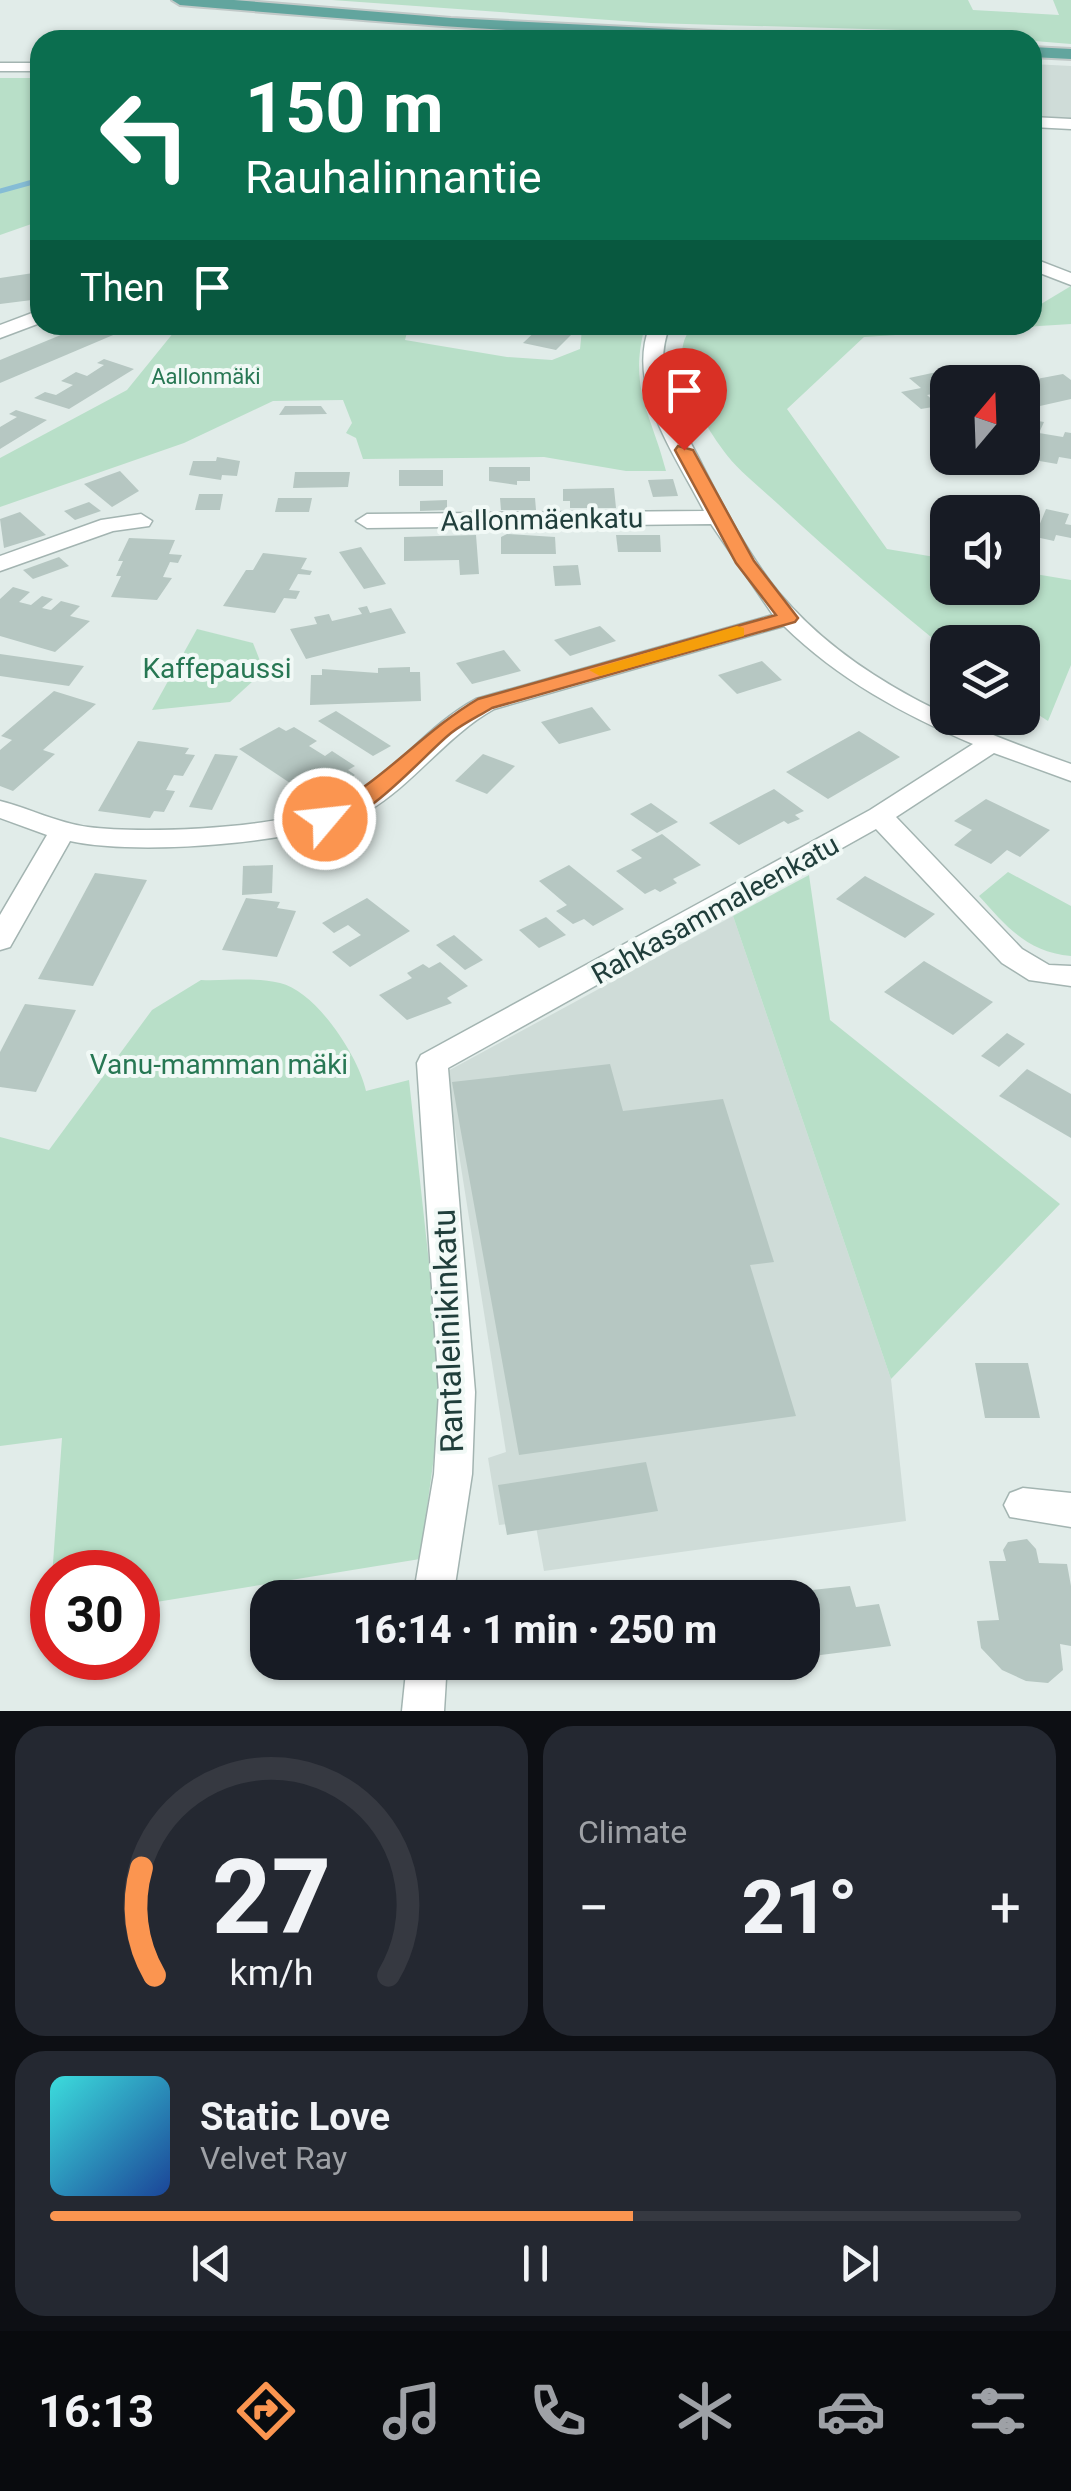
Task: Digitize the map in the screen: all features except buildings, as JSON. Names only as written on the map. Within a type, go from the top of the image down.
[{"type":"main road","points":[[180,0],[434,22],[591,30]]},
{"type":"main road","points":[[1042,53],[1071,54]]},
{"type":"street","points":[[0,67],[30,67]]},
{"type":"street","points":[[1042,123],[1071,124]]},
{"type":"street","points":[[1042,268],[1071,280]]},
{"type":"street","points":[[0,332],[30,320]]},
{"type":"street","points":[[655,335],[649,362],[662,405],[717,517],[745,563],[788,618],[878,685],[991,744],[1071,773]]},
{"type":"street","name":"Aallonmäenkatu","points":[[366,521],[717,517]]},
{"type":"street","points":[[0,564],[109,525],[141,521]]},
{"type":"street","points":[[0,809],[62,832],[146,838],[325,819],[358,805],[446,726],[485,704],[788,618]]},
{"type":"street","name":"Rahkasammaleenkatu","points":[[432,1063],[879,816],[991,744]]},
{"type":"street","points":[[879,816],[1031,972],[1054,978],[1071,976]]},
{"type":"street","points":[[0,940],[62,832]]},
{"type":"street","name":"Rantaleinikinkatu","points":[[432,1063],[456,1392],[454,1474],[436,1580]]},
{"type":"street","points":[[1024,1505],[1071,1510]]},
{"type":"street","points":[[423,1711],[426,1680]]},
{"type":"shaded area","points":[[1042,65],[1071,66],[1071,118],[1042,116]]},
{"type":"shaded area","points":[[733,916],[891,1379],[906,1521],[544,1571],[535,1521],[499,1525],[488,1458],[506,1452],[446,1072]]},
{"type":"green space","points":[[332,0],[968,0],[973,10],[1059,15],[1053,0],[1071,0],[1071,44],[1042,42],[1042,30],[651,23]]},
{"type":"green space","points":[[0,78],[30,78],[30,224],[0,235]]},
{"type":"green space","points":[[1071,286],[1071,324],[1042,326],[1042,303]]},
{"type":"green space","name":"Aallonmäki","points":[[172,335],[406,335],[405,340],[507,357],[552,360],[580,349],[581,335],[643,335],[641,386],[666,471],[626,471],[544,457],[363,459],[356,438],[346,433],[352,423],[343,400],[273,401],[184,443],[0,507],[0,458],[127,390]]},
{"type":"green space","points":[[687,335],[896,335],[864,337],[787,409],[887,549],[930,556],[930,605],[1040,605],[1040,575],[1071,580],[1071,665],[1048,721],[1040,716],[1040,625],[930,625],[930,636],[840,560],[723,450],[688,388],[682,353]]},
{"type":"green space","name":"Kaffepaussi","points":[[197,629],[253,643],[264,671],[230,702],[152,710]]},
{"type":"green space","points":[[1008,872],[1071,906],[1071,956],[1030,943],[1009,928],[979,896]]},
{"type":"green space","points":[[809,875],[830,1020],[1060,1204],[891,1379],[733,916]]},
{"type":"green space","name":"Vanu-mamman mäki","points":[[201,980],[251,980],[280,983],[294,989],[308,998],[334,1027],[355,1061],[366,1091],[409,1080],[443,1391],[420,1559],[291,1580],[250,1580],[250,1587],[160,1601],[160,1550],[54,1550],[62,1438],[0,1446],[0,1137],[49,1150],[152,1010]]},
{"type":"waterway","points":[[0,191],[30,183]]},
{"type":"slow traffic","points":[[600,670],[737,632]]},
{"type":"route","points":[[325,819],[358,805],[446,726],[485,704],[788,618],[745,563],[684,450]]}]
